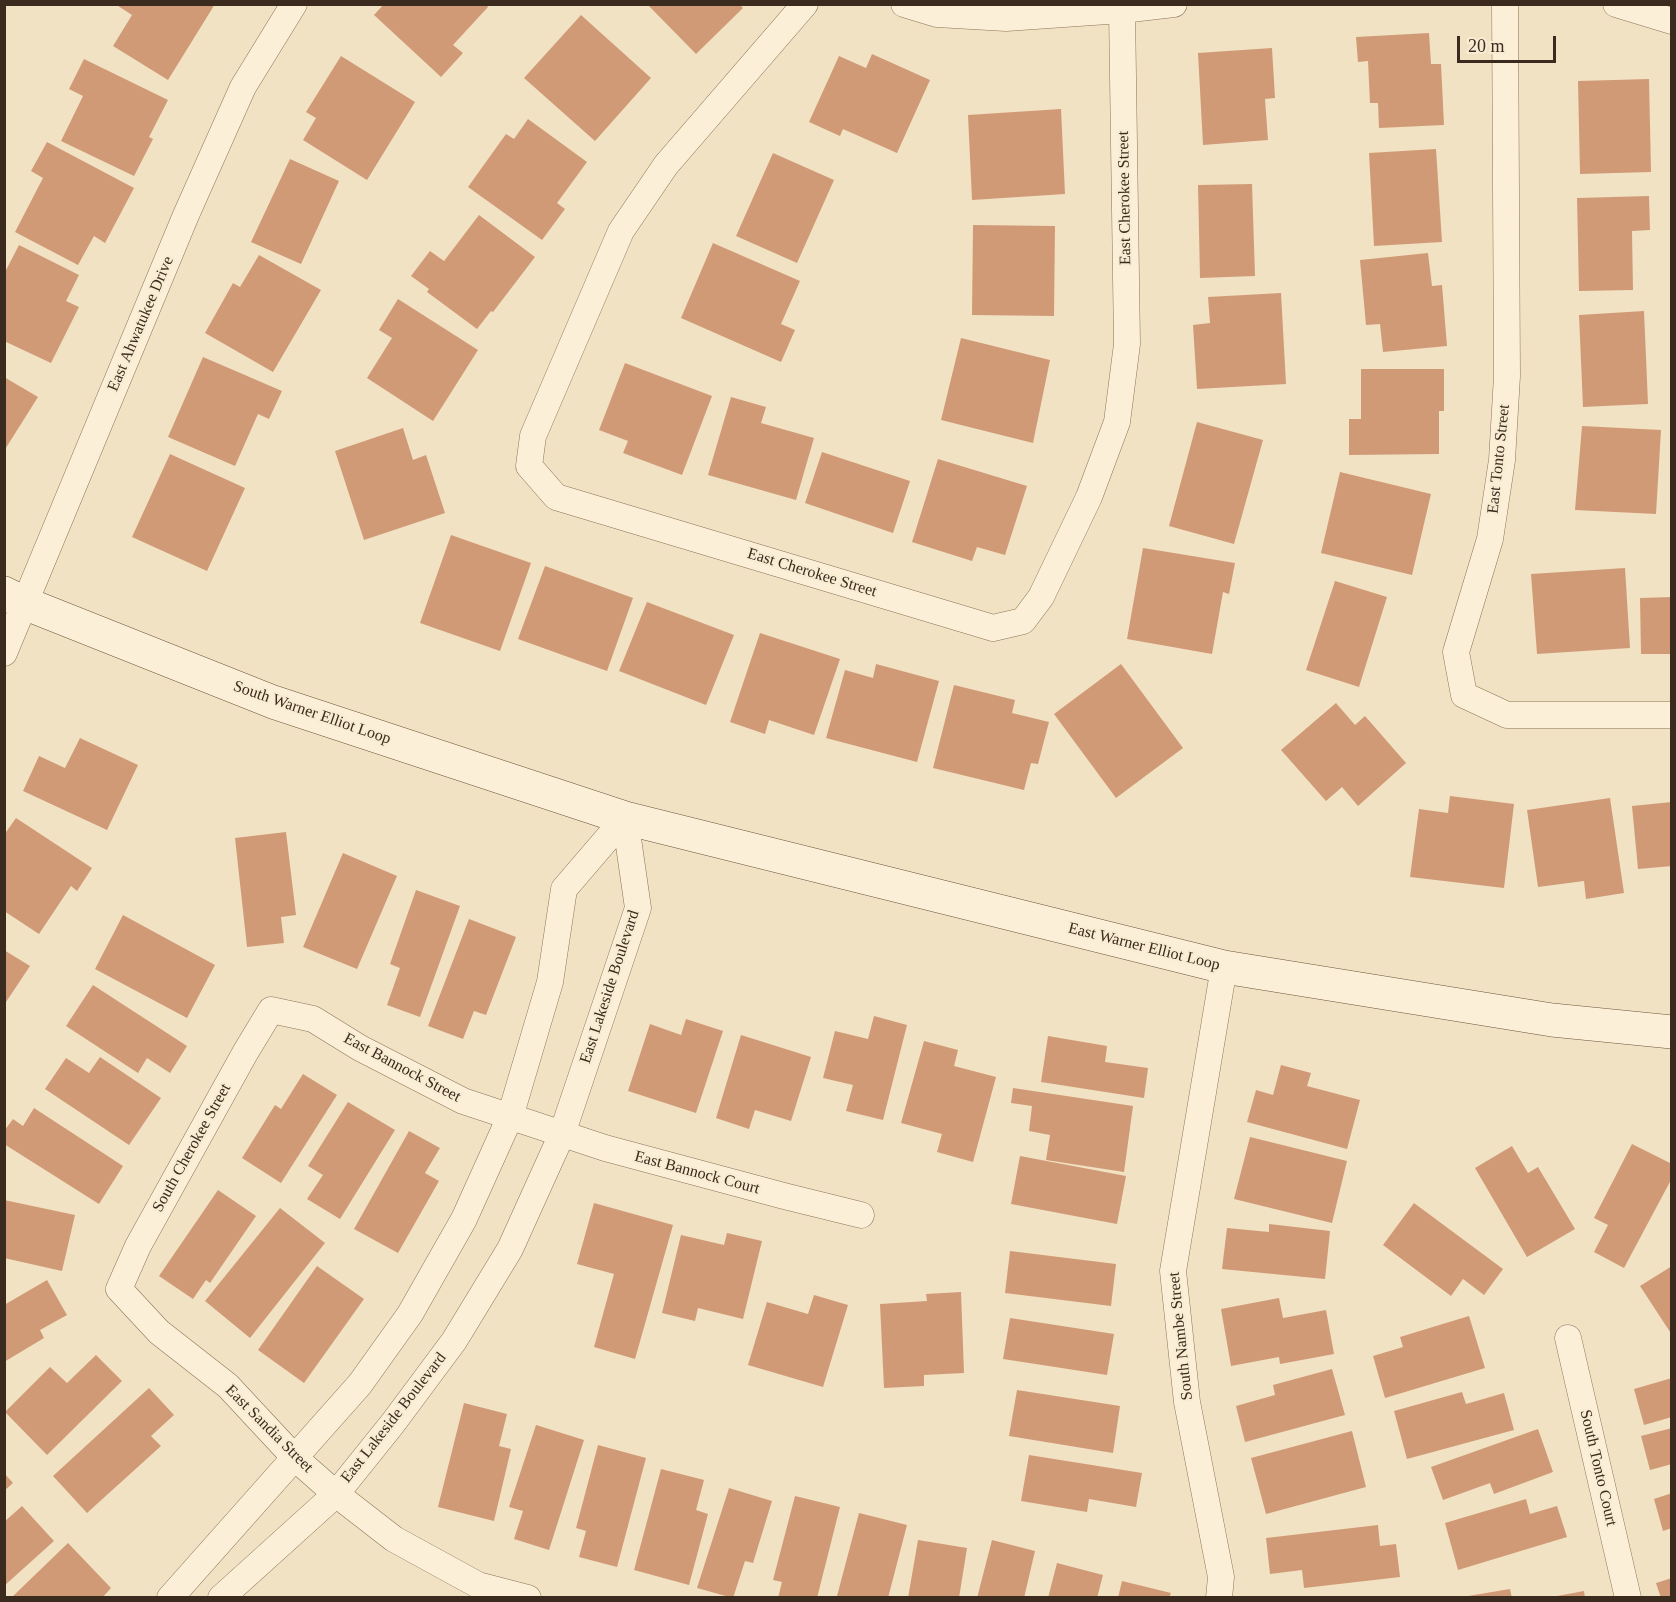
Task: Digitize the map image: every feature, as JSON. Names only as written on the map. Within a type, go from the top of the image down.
[{"type":"main road","name":"South Warner Elliot Loop","points":[[14,598],[273,702],[625,818]]},
{"type":"main road","name":"East Warner Elliot Loop","points":[[625,818],[1224,967],[1552,1020],[1671,1032]]},
{"type":"street","name":"East Ahwatukee Drive","points":[[4,653],[14,598],[243,87],[294,4]]},
{"type":"street","name":"East Cherokee Street","points":[[805,4],[666,165],[621,231],[533,436],[529,465],[556,497],[993,628],[1023,621],[1041,597],[1089,497],[1117,422],[1126,344],[1122,10]]},
{"type":"street","points":[[904,4],[938,14],[1006,18],[1174,4]]},
{"type":"street","name":"East Tonto Street","points":[[1505,4],[1507,376],[1502,460],[1490,540],[1456,652],[1464,695],[1507,715],[1671,715]]},
{"type":"street","points":[[1616,4],[1671,21]]},
{"type":"street","points":[[170,1598],[360,1384],[410,1314],[464,1219],[510,1117],[550,982],[564,889],[625,818]]},
{"type":"street","name":"East Lakeside Boulevard","points":[[221,1598],[336,1494],[454,1341],[510,1249],[562,1134],[638,908],[625,818]]},
{"type":"street","name":"South Nambe Street","points":[[1219,1598],[1221,1577],[1187,1402],[1173,1271],[1224,967]]},
{"type":"street","name":"East Bannock Street","points":[[271,1010],[313,1019],[360,1048],[463,1101],[535,1125]]},
{"type":"street","name":"South Cherokee Street","points":[[119,1290],[138,1246],[271,1010]]},
{"type":"street","name":"East Bannock Court","points":[[535,1125],[661,1163],[861,1215]]},
{"type":"street","name":"East Sandia Street","points":[[119,1290],[159,1332],[228,1386],[296,1458],[336,1494],[394,1539],[478,1584],[528,1598]]},
{"type":"street","name":"South Tonto Court","points":[[1568,1338],[1628,1598]]},
{"type":"building","points":[[115,4],[215,4],[168,80],[113,46],[132,15]]},
{"type":"building","points":[[384,4],[486,4],[488,7],[453,45],[463,53],[441,77],[374,15]]},
{"type":"building","points":[[647,4],[739,4],[743,8],[696,54]]},
{"type":"building","points":[[581,15],[651,78],[595,141],[524,78]]},
{"type":"building","points":[[1429,33],[1431,64],[1441,64],[1444,125],[1379,128],[1378,103],[1370,103],[1368,61],[1358,62],[1356,37]]},
{"type":"building","points":[[1272,48],[1275,98],[1265,99],[1268,140],[1203,145],[1198,53]]},
{"type":"building","points":[[872,54],[930,80],[897,153],[843,129],[840,136],[809,122],[839,56],[866,68]]},
{"type":"building","points":[[341,56],[415,102],[367,180],[303,140],[316,118],[306,112]]},
{"type":"building","points":[[84,59],[168,100],[149,137],[153,139],[134,176],[61,141],[83,96],[69,89]]},
{"type":"building","points":[[1649,79],[1651,172],[1580,174],[1578,81]]},
{"type":"building","points":[[1061,109],[1065,194],[972,200],[968,115]]},
{"type":"building","points":[[528,119],[587,162],[557,203],[565,209],[542,240],[468,187],[506,134],[514,139]]},
{"type":"building","points":[[47,142],[134,188],[105,243],[94,236],[78,265],[15,232],[43,178],[31,171]]},
{"type":"building","points":[[1436,149],[1442,242],[1374,246],[1369,153]]},
{"type":"building","points":[[773,153],[834,180],[797,263],[736,236]]},
{"type":"building","points":[[290,159],[339,181],[301,264],[251,242]]},
{"type":"building","points":[[1252,184],[1255,276],[1200,278],[1198,185]]},
{"type":"building","points":[[1649,196],[1650,230],[1632,231],[1633,290],[1579,291],[1577,198]]},
{"type":"building","points":[[479,215],[535,257],[477,329],[427,292],[429,289],[411,276],[430,251],[444,261]]},
{"type":"building","points":[[973,225],[1055,226],[1054,316],[972,315]]},
{"type":"building","points":[[713,243],[800,281],[781,324],[795,330],[781,362],[681,318]]},
{"type":"building","points":[[19,245],[79,275],[66,301],[79,307],[51,363],[4,341],[4,274]]},
{"type":"building","points":[[1428,253],[1432,286],[1442,285],[1447,346],[1383,352],[1380,324],[1366,325],[1360,260]]},
{"type":"building","points":[[259,255],[321,290],[273,372],[205,333],[233,283],[240,287]]},
{"type":"building","points":[[1281,293],[1286,384],[1197,389],[1193,325],[1210,323],[1208,297]]},
{"type":"building","points":[[398,299],[478,350],[433,421],[367,378],[392,338],[379,330]]},
{"type":"building","points":[[1644,311],[1648,404],[1583,407],[1579,315]]},
{"type":"building","points":[[961,338],[1050,360],[1033,443],[941,420]]},
{"type":"building","points":[[203,357],[282,391],[269,419],[258,414],[235,466],[168,437]]},
{"type":"building","points":[[625,363],[712,396],[682,475],[623,453],[628,441],[599,430]]},
{"type":"building","points":[[1361,369],[1444,369],[1444,411],[1439,411],[1439,454],[1349,455],[1349,419],[1361,419]]},
{"type":"building","points":[[4,377],[38,397],[4,451]]},
{"type":"building","points":[[731,397],[766,407],[761,423],[814,438],[796,500],[708,475]]},
{"type":"building","points":[[1197,422],[1263,440],[1234,544],[1169,526]]},
{"type":"building","points":[[1582,426],[1661,430],[1656,514],[1575,510]]},
{"type":"building","points":[[403,428],[413,460],[426,455],[445,513],[364,540],[335,451]]},
{"type":"building","points":[[822,452],[910,481],[893,533],[805,503]]},
{"type":"building","points":[[170,454],[245,488],[207,571],[132,537]]},
{"type":"building","points":[[938,459],[1027,486],[1005,555],[977,547],[972,561],[912,542]]},
{"type":"building","points":[[1340,472],[1431,494],[1412,575],[1321,553]]},
{"type":"building","points":[[451,535],[531,563],[500,651],[420,623]]},
{"type":"building","points":[[1143,548],[1235,563],[1229,594],[1223,592],[1212,654],[1127,639]]},
{"type":"building","points":[[545,566],[633,598],[607,671],[518,639]]},
{"type":"building","points":[[1625,568],[1630,648],[1537,654],[1531,574]]},
{"type":"building","points":[[1335,581],[1387,597],[1359,687],[1306,670]]},
{"type":"building","points":[[1672,597],[1672,654],[1641,654],[1640,598]]},
{"type":"building","points":[[647,602],[734,635],[706,705],[619,671]]},
{"type":"building","points":[[760,633],[840,659],[814,735],[769,720],[765,734],[730,722]]},
{"type":"building","points":[[876,664],[939,681],[917,762],[826,738],[845,670],[873,678]]},
{"type":"building","points":[[1121,664],[1183,748],[1116,798],[1054,714]]},
{"type":"building","points":[[954,685],[1015,700],[1012,713],[1049,722],[1038,764],[1031,763],[1024,790],[933,768]]},
{"type":"building","points":[[1336,703],[1355,725],[1365,716],[1406,763],[1358,806],[1342,787],[1326,801],[1281,750]]},
{"type":"building","points":[[80,738],[138,765],[107,830],[23,791],[39,756],[65,768]]},
{"type":"building","points":[[1450,796],[1514,804],[1504,888],[1410,877],[1419,809],[1448,813]]},
{"type":"building","points":[[1610,798],[1624,893],[1586,899],[1584,881],[1538,887],[1527,810]]},
{"type":"building","points":[[1672,802],[1672,866],[1638,869],[1632,806]]},
{"type":"building","points":[[16,818],[92,868],[77,891],[71,886],[39,934],[4,911],[4,835]]},
{"type":"building","points":[[286,832],[296,915],[281,917],[284,943],[247,947],[235,838]]},
{"type":"building","points":[[343,853],[397,876],[357,969],[303,947]]},
{"type":"building","points":[[416,890],[460,906],[420,1017],[387,1005],[400,968],[390,964]]},
{"type":"building","points":[[123,915],[215,965],[187,1018],[95,969]]},
{"type":"building","points":[[469,919],[516,937],[486,1015],[474,1011],[463,1039],[428,1026]]},
{"type":"building","points":[[4,950],[30,966],[4,1005]]},
{"type":"building","points":[[93,985],[187,1046],[170,1073],[147,1058],[138,1073],[66,1026]]},
{"type":"building","points":[[874,1016],[907,1025],[883,1120],[846,1111],[853,1085],[823,1078],[835,1031],[868,1039]]},
{"type":"building","points":[[686,1019],[723,1031],[696,1113],[628,1091],[650,1024],[681,1035]]},
{"type":"building","points":[[741,1035],[811,1057],[791,1121],[755,1110],[749,1129],[716,1118]]},
{"type":"building","points":[[1048,1036],[1107,1046],[1105,1062],[1148,1068],[1144,1098],[1041,1082]]},
{"type":"building","points":[[924,1041],[958,1050],[954,1066],[996,1077],[973,1162],[937,1152],[942,1134],[901,1123]]},
{"type":"building","points":[[100,1057],[161,1098],[129,1145],[45,1089],[66,1058],[89,1073]]},
{"type":"building","points":[[1281,1065],[1311,1073],[1307,1086],[1360,1100],[1347,1149],[1247,1122],[1256,1090],[1273,1095]]},
{"type":"building","points":[[303,1074],[337,1095],[281,1183],[242,1158],[275,1105],[281,1109]]},
{"type":"building","points":[[1013,1088],[1133,1106],[1124,1172],[1046,1160],[1050,1135],[1029,1131],[1032,1106],[1011,1103]]},
{"type":"building","points":[[348,1102],[395,1130],[340,1219],[307,1199],[323,1175],[308,1166]]},
{"type":"building","points":[[34,1108],[123,1166],[99,1204],[4,1144],[4,1131],[13,1119],[23,1126]]},
{"type":"building","points":[[409,1131],[440,1148],[425,1173],[439,1181],[398,1253],[354,1229]]},
{"type":"building","points":[[1250,1137],[1347,1161],[1332,1223],[1234,1199]]},
{"type":"building","points":[[1632,1144],[1672,1164],[1672,1178],[1624,1268],[1594,1252],[1608,1225],[1594,1218]]},
{"type":"building","points":[[1512,1146],[1528,1173],[1538,1167],[1575,1229],[1527,1257],[1475,1168]]},
{"type":"building","points":[[1020,1156],[1126,1176],[1117,1224],[1011,1204]]},
{"type":"building","points":[[218,1190],[256,1216],[210,1283],[206,1280],[193,1299],[159,1276]]},
{"type":"building","points":[[4,1200],[75,1215],[62,1271],[4,1258]]},
{"type":"building","points":[[594,1203],[673,1225],[635,1359],[594,1347],[614,1274],[577,1264]]},
{"type":"building","points":[[1414,1203],[1503,1269],[1484,1295],[1463,1279],[1451,1296],[1383,1245]]},
{"type":"building","points":[[280,1208],[325,1243],[250,1338],[205,1301]]},
{"type":"building","points":[[1269,1224],[1330,1231],[1325,1279],[1222,1269],[1227,1228],[1269,1232]]},
{"type":"building","points":[[727,1233],[762,1241],[743,1319],[698,1308],[695,1321],[662,1313],[681,1235],[724,1245]]},
{"type":"building","points":[[1010,1251],[1116,1264],[1111,1306],[1005,1293]]},
{"type":"building","points":[[317,1266],[364,1299],[304,1383],[258,1350]]},
{"type":"building","points":[[1672,1266],[1672,1335],[1640,1286]]},
{"type":"building","points":[[47,1280],[67,1315],[40,1330],[44,1338],[4,1362],[4,1305]]},
{"type":"building","points":[[961,1292],[964,1373],[924,1375],[924,1386],[884,1388],[880,1304],[927,1301],[926,1294]]},
{"type":"building","points":[[814,1295],[848,1305],[823,1387],[748,1365],[767,1302],[808,1314]]},
{"type":"building","points":[[1279,1298],[1283,1318],[1326,1310],[1334,1354],[1280,1364],[1279,1357],[1231,1366],[1221,1309]]},
{"type":"building","points":[[1469,1316],[1485,1368],[1385,1398],[1373,1356],[1403,1347],[1400,1337]]},
{"type":"building","points":[[1010,1318],[1114,1334],[1107,1375],[1003,1359]]},
{"type":"building","points":[[96,1355],[122,1381],[47,1455],[5,1412],[50,1367],[67,1383]]},
{"type":"building","points":[[1332,1369],[1345,1415],[1245,1442],[1236,1406],[1275,1395],[1273,1385]]},
{"type":"building","points":[[1672,1378],[1672,1417],[1644,1425],[1634,1389]]},
{"type":"building","points":[[149,1388],[174,1415],[151,1436],[161,1446],[87,1513],[53,1476]]},
{"type":"building","points":[[1017,1390],[1120,1406],[1113,1453],[1009,1436]]},
{"type":"building","points":[[1462,1392],[1466,1404],[1504,1393],[1514,1430],[1407,1459],[1394,1411]]},
{"type":"building","points":[[464,1403],[507,1414],[499,1446],[511,1449],[494,1521],[438,1507]]},
{"type":"building","points":[[536,1425],[584,1440],[549,1550],[514,1539],[523,1511],[509,1507]]},
{"type":"building","points":[[1672,1428],[1672,1464],[1650,1470],[1641,1436]]},
{"type":"building","points":[[1538,1429],[1553,1472],[1494,1494],[1490,1483],[1443,1500],[1431,1467]]},
{"type":"building","points":[[1352,1431],[1366,1487],[1266,1514],[1251,1458]]},
{"type":"building","points":[[598,1445],[646,1458],[617,1567],[579,1557],[586,1531],[576,1528]]},
{"type":"building","points":[[1029,1455],[1142,1473],[1136,1507],[1089,1499],[1087,1512],[1021,1501]]},
{"type":"building","points":[[661,1469],[704,1480],[696,1510],[708,1514],[689,1585],[634,1570]]},
{"type":"building","points":[[4,1473],[13,1483],[4,1491]]},
{"type":"building","points":[[729,1488],[772,1501],[753,1563],[745,1561],[733,1598],[697,1588]]},
{"type":"building","points":[[1672,1493],[1672,1528],[1663,1531],[1654,1499]]},
{"type":"building","points":[[795,1496],[840,1507],[817,1598],[778,1598],[782,1582],[773,1580]]},
{"type":"building","points":[[1526,1499],[1530,1514],[1557,1506],[1567,1537],[1458,1570],[1445,1523]]},
{"type":"building","points":[[22,1506],[54,1541],[4,1586],[4,1522]]},
{"type":"building","points":[[859,1513],[907,1525],[888,1598],[837,1596]]},
{"type":"building","points":[[1378,1525],[1380,1546],[1396,1544],[1400,1577],[1304,1588],[1302,1570],[1270,1574],[1266,1538]]},
{"type":"building","points":[[918,1540],[967,1548],[959,1598],[908,1598]]},
{"type":"building","points":[[992,1540],[1035,1551],[1024,1598],[977,1598]]},
{"type":"building","points":[[68,1543],[111,1588],[102,1598],[11,1598]]},
{"type":"building","points":[[1057,1563],[1103,1575],[1097,1598],[1048,1598]]},
{"type":"building","points":[[1672,1578],[1672,1598],[1661,1598],[1656,1583]]},
{"type":"building","points":[[1122,1581],[1171,1593],[1169,1598],[1118,1598]]},
{"type":"building","points":[[1510,1589],[1512,1598],[1468,1598],[1468,1596]]},
{"type":"building","points":[[1584,1591],[1585,1598],[1557,1598],[1557,1596]]}]
